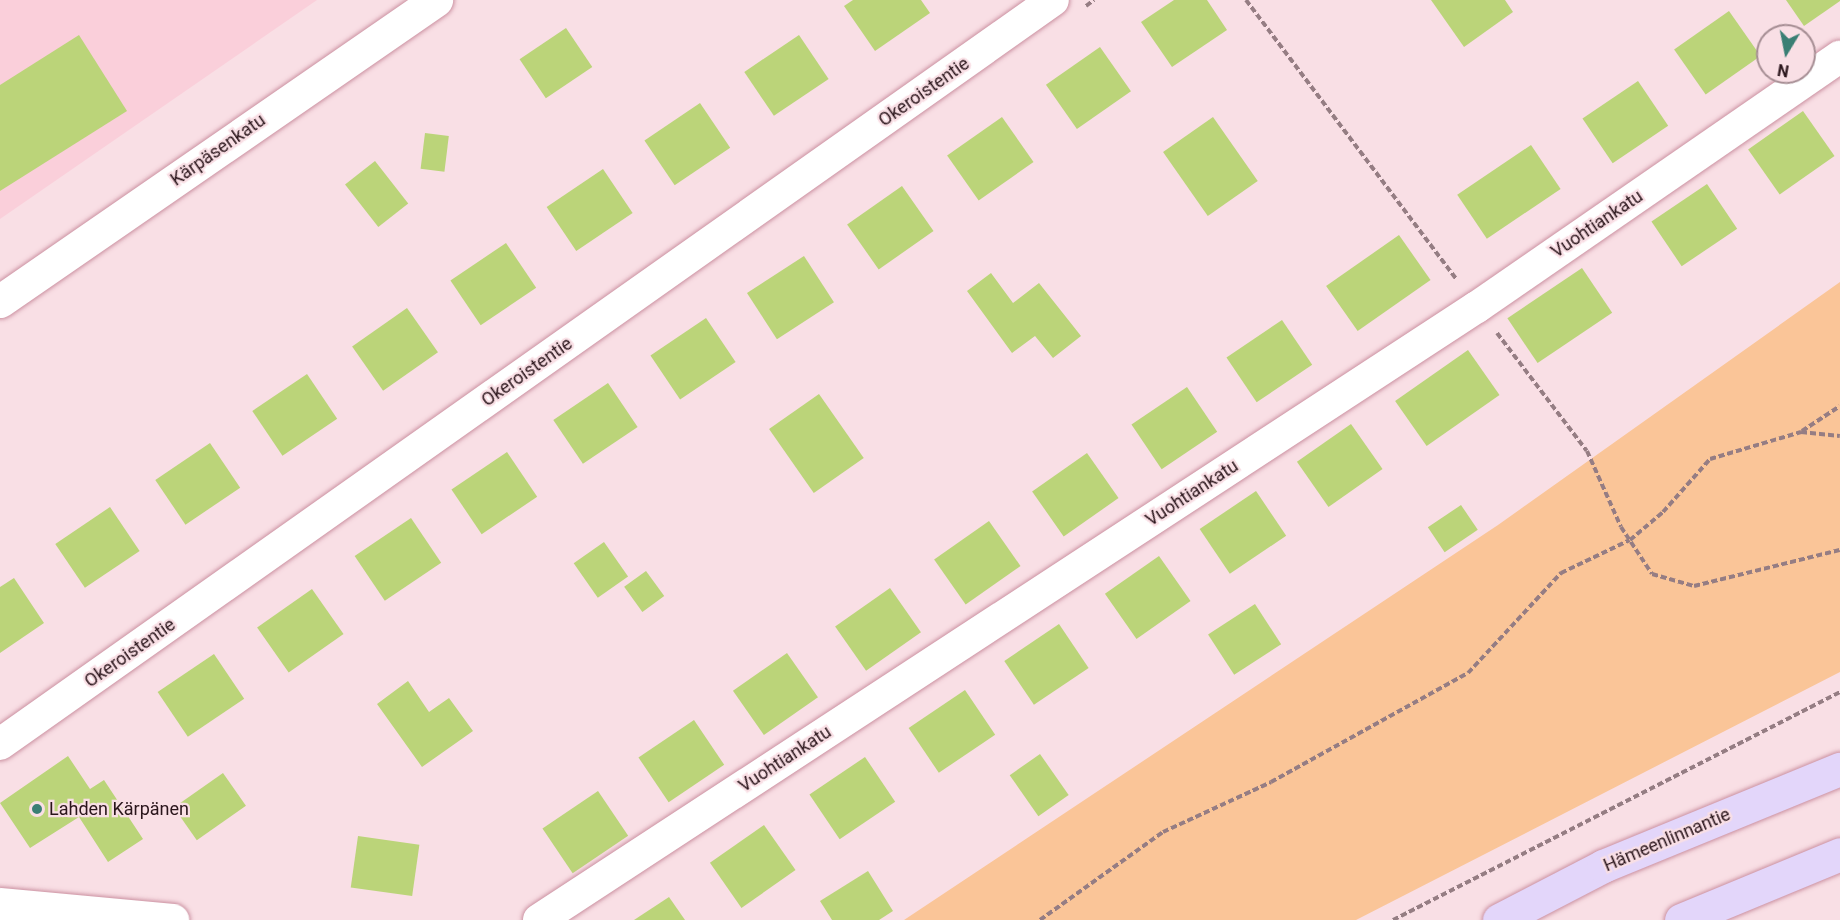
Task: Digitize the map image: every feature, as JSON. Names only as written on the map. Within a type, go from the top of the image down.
[{"type":"main road","name":"Hämeenlinnantie","points":[[1498,920],[1603,866],[1840,769]]},
{"type":"main road","points":[[1681,920],[1840,854]]},
{"type":"street","name":"Kärpäsenkatu","points":[[0,301],[436,0]]},
{"type":"street","name":"Okeroistentie","points":[[0,744],[1053,0]]},
{"type":"street","name":"Vuohtiankatu","points":[[539,920],[1477,307],[1840,57]]},
{"type":"street","points":[[0,904],[173,920]]},
{"type":"path","points":[[1246,0],[1587,451],[1630,540],[1652,574],[1694,586],[1840,550]]},
{"type":"path","points":[[1040,920],[1162,832],[1271,782],[1468,673],[1561,573],[1630,540],[1663,512],[1710,459],[1801,432],[1840,406]]},
{"type":"path","points":[[1801,432],[1840,436]]},
{"type":"path","points":[[1393,920],[1840,692]]},
{"type":"shaded area","points":[[0,0],[317,0],[0,219]]},
{"type":"shaded area","points":[[1840,282],[1840,672],[1356,920],[904,920],[1498,525]]},
{"type":"building","points":[[853,0],[921,0],[930,13],[875,51],[844,6]]},
{"type":"building","points":[[1174,0],[1207,0],[1227,30],[1172,67],[1141,22]]},
{"type":"building","points":[[1431,0],[1505,0],[1513,12],[1464,47]]},
{"type":"building","points":[[1786,0],[1840,0],[1807,24],[1803,24]]},
{"type":"building","points":[[1729,11],[1756,50],[1756,59],[1706,94],[1674,49]]},
{"type":"building","points":[[566,28],[592,67],[546,98],[520,59]]},
{"type":"building","points":[[79,35],[127,111],[0,191],[0,85]]},
{"type":"building","points":[[799,35],[829,79],[774,116],[744,72]]},
{"type":"building","points":[[1100,47],[1131,91],[1077,129],[1046,85]]},
{"type":"building","points":[[1638,81],[1668,126],[1613,163],[1582,118]]},
{"type":"building","points":[[700,103],[730,148],[675,185],[644,140]]},
{"type":"building","points":[[1803,111],[1835,156],[1780,194],[1748,149]]},
{"type":"building","points":[[1002,117],[1034,162],[979,200],[947,155]]},
{"type":"building","points":[[1213,117],[1258,181],[1208,216],[1163,152]]},
{"type":"building","points":[[425,133],[449,136],[444,172],[421,169]]},
{"type":"building","points":[[1531,145],[1561,189],[1487,239],[1457,195]]},
{"type":"building","points":[[375,161],[408,204],[378,227],[345,184]]},
{"type":"building","points":[[603,169],[633,213],[576,251],[547,207]]},
{"type":"building","points":[[1707,184],[1737,229],[1682,266],[1651,221]]},
{"type":"building","points":[[902,186],[934,231],[879,269],[847,224]]},
{"type":"building","points":[[1399,235],[1431,280],[1358,331],[1326,286]]},
{"type":"building","points":[[506,243],[536,288],[481,325],[450,280]]},
{"type":"building","points":[[804,256],[834,302],[777,339],[747,293]]},
{"type":"building","points":[[1582,268],[1612,313],[1538,363],[1507,318]]},
{"type":"building","points":[[991,273],[1013,303],[1039,283],[1081,336],[1053,358],[1035,336],[1012,353],[967,291]]},
{"type":"building","points":[[407,308],[438,352],[383,391],[352,346]]},
{"type":"building","points":[[706,318],[736,362],[680,399],[650,355]]},
{"type":"building","points":[[1282,320],[1312,365],[1257,402],[1226,357]]},
{"type":"building","points":[[1468,350],[1500,395],[1427,446],[1395,401]]},
{"type":"building","points":[[307,374],[337,419],[282,456],[252,411]]},
{"type":"building","points":[[608,383],[638,427],[583,464],[553,420]]},
{"type":"building","points":[[1187,387],[1217,432],[1162,469],[1131,424]]},
{"type":"building","points":[[819,394],[864,458],[814,493],[769,429]]},
{"type":"building","points":[[1351,424],[1383,469],[1328,507],[1297,462]]},
{"type":"building","points":[[210,443],[240,488],[185,525],[155,480]]},
{"type":"building","points":[[507,452],[537,497],[482,534],[451,489]]},
{"type":"building","points":[[1087,453],[1119,498],[1064,536],[1032,491]]},
{"type":"building","points":[[1256,491],[1286,536],[1230,574],[1200,529]]},
{"type":"building","points":[[1461,505],[1478,530],[1445,552],[1428,527]]},
{"type":"building","points":[[110,507],[140,551],[85,588],[55,544]]},
{"type":"building","points":[[411,518],[441,563],[385,601],[355,556]]},
{"type":"building","points":[[989,521],[1021,566],[966,604],[934,559]]},
{"type":"building","points":[[604,542],[628,576],[598,598],[574,563]]},
{"type":"building","points":[[1159,556],[1191,601],[1136,639],[1105,594]]},
{"type":"building","points":[[646,571],[664,596],[642,612],[624,587]]},
{"type":"building","points":[[14,578],[44,623],[0,653],[0,587]]},
{"type":"building","points":[[890,588],[921,632],[866,671],[835,626]]},
{"type":"building","points":[[312,589],[344,634],[289,672],[257,627]]},
{"type":"building","points":[[1255,604],[1281,644],[1234,675],[1208,634]]},
{"type":"building","points":[[1059,624],[1089,668],[1034,705],[1004,661]]},
{"type":"building","points":[[787,653],[818,697],[764,735],[733,691]]},
{"type":"building","points":[[214,654],[244,699],[188,737],[158,692]]},
{"type":"building","points":[[408,681],[429,712],[449,698],[473,731],[422,767],[377,704]]},
{"type":"building","points":[[965,690],[995,735],[939,773],[909,728]]},
{"type":"building","points":[[694,720],[724,765],[669,802],[638,757]]},
{"type":"building","points":[[1040,754],[1069,795],[1038,816],[1010,775]]},
{"type":"building","points":[[68,756],[90,789],[104,780],[143,839],[108,862],[79,817],[30,848],[0,803]]},
{"type":"building","points":[[865,757],[895,802],[840,839],[809,794]]},
{"type":"building","points":[[223,773],[246,806],[197,840],[174,807]]},
{"type":"building","points":[[598,791],[628,836],[573,873],[542,828]]},
{"type":"building","points":[[764,825],[796,870],[741,908],[710,863]]},
{"type":"building","points":[[358,836],[419,845],[412,896],[351,887]]},
{"type":"building","points":[[868,871],[893,911],[879,920],[832,920],[820,901]]},
{"type":"building","points":[[669,897],[685,920],[634,920]]},
{"type":"place","name":"Lahden Kärpänen","points":[[37,809]]}]
